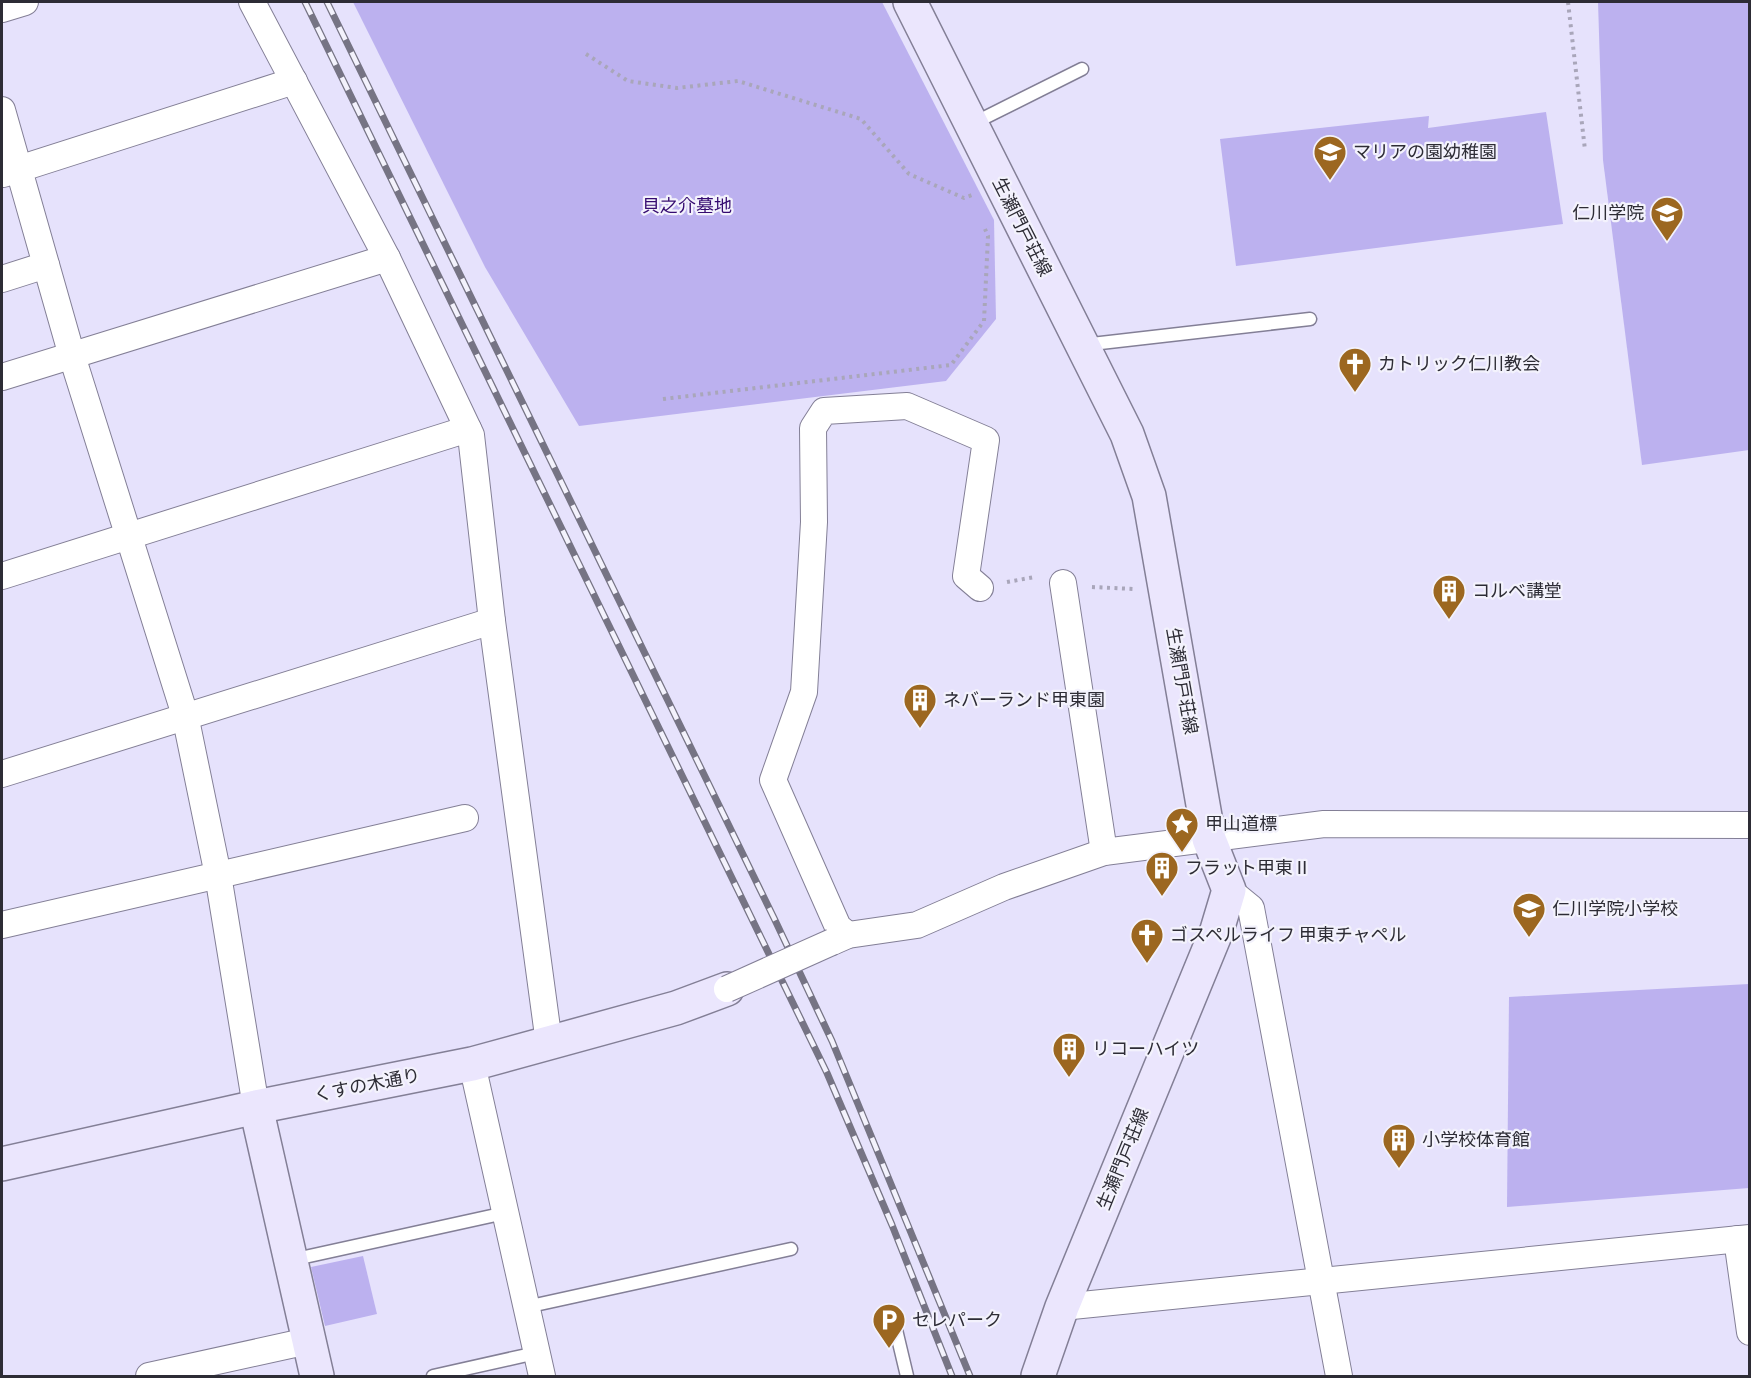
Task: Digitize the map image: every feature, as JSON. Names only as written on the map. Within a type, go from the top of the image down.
[{"type":"main road","name":"生瀬門戸荘線","points":[[910,2],[971,124],[985,188],[1082,345],[1127,434],[1149,496],[1209,839],[1229,890],[1217,930],[1062,1307],[1038,1377]]},
{"type":"main road","name":"くすの木通り","points":[[2,1164],[256,1107],[472,1064],[676,1008],[727,989]]},
{"type":"main road","points":[[256,1107],[317,1377]]},
{"type":"street","points":[[2,9],[25,2]]},
{"type":"street","points":[[252,2],[387,258],[471,435],[492,621],[549,1043]]},
{"type":"street","points":[[10,172],[294,81]]},
{"type":"street","points":[[2,110],[10,172],[46,265],[72,356],[185,715],[218,875],[256,1107]]},
{"type":"street","points":[[2,377],[387,258]]},
{"type":"street","points":[[2,279],[46,265]]},
{"type":"street","points":[[840,938],[838,927],[772,780],[804,692],[814,522],[813,428],[824,411],[907,406],[986,440],[966,576],[980,588]]},
{"type":"street","points":[[2,576],[468,429]]},
{"type":"street","points":[[1063,583],[1104,852]]},
{"type":"street","points":[[2,774],[492,621]]},
{"type":"street","points":[[2,926],[465,818]]},
{"type":"street","points":[[727,989],[840,938],[917,925],[1004,887],[1104,852],[1324,824],[1749,825]]},
{"type":"street","points":[[1229,890],[1251,908],[1339,1377]]},
{"type":"street","points":[[472,1064],[539,1365]]},
{"type":"street","points":[[1062,1307],[1743,1239],[1749,1332]]},
{"type":"street","points":[[149,1377],[308,1341]]},
{"type":"lane","points":[[971,124],[1082,69]]},
{"type":"lane","points":[[1082,345],[1310,319]]},
{"type":"lane","points":[[290,1260],[505,1213]]},
{"type":"lane","points":[[526,1307],[791,1249]]},
{"type":"lane","points":[[892,1313],[907,1377]]},
{"type":"lane","points":[[434,1377],[539,1365]]},
{"type":"path","points":[[1568,2],[1585,150]]},
{"type":"path","points":[[586,54],[628,81],[677,88],[738,81],[861,119],[909,174],[964,198],[985,188]]},
{"type":"path","points":[[975,205],[985,188]]},
{"type":"path","points":[[663,399],[951,365],[984,321],[988,236],[984,226]]},
{"type":"green space","name":"貝之介墓地","points":[[353,2],[882,2],[994,220],[996,319],[946,381],[579,426],[485,267]]},
{"type":"green space","points":[[1598,2],[1749,2],[1749,450],[1642,465],[1603,160]]},
{"type":"green space","points":[[1546,112],[1563,224],[1236,266],[1220,139],[1429,116],[1428,128]]},
{"type":"green space","points":[[1749,984],[1749,1188],[1507,1207],[1509,997]]},
{"type":"green space","points":[[363,1256],[377,1314],[325,1326],[311,1267]]},
{"type":"railway","points":[[305,2],[827,1073],[892,1225],[952,1376]]},
{"type":"railway","points":[[327,2],[832,1041],[970,1376]]},
{"type":"place","name":"マリアの園幼稚園","points":[[1330,181]]},
{"type":"place","name":"仁川学院","points":[[1667,242]]},
{"type":"place","name":"カトリック仁川教会","points":[[1355,393]]},
{"type":"place","name":"コルベ講堂","points":[[1449,620]]},
{"type":"place","name":"ネバーランド甲東園","points":[[920,729]]},
{"type":"place","name":"甲山道標","points":[[1182,853]]},
{"type":"place","name":"フラット甲東Ⅱ","points":[[1162,897]]},
{"type":"place","name":"仁川学院小学校","points":[[1529,938]]},
{"type":"place","name":"ゴスペルライフ 甲東チャペル","points":[[1147,964]]},
{"type":"place","name":"リコーハイツ","points":[[1069,1078]]},
{"type":"place","name":"小学校体育館","points":[[1399,1169]]},
{"type":"place","name":"セレパーク","points":[[889,1349]]}]
